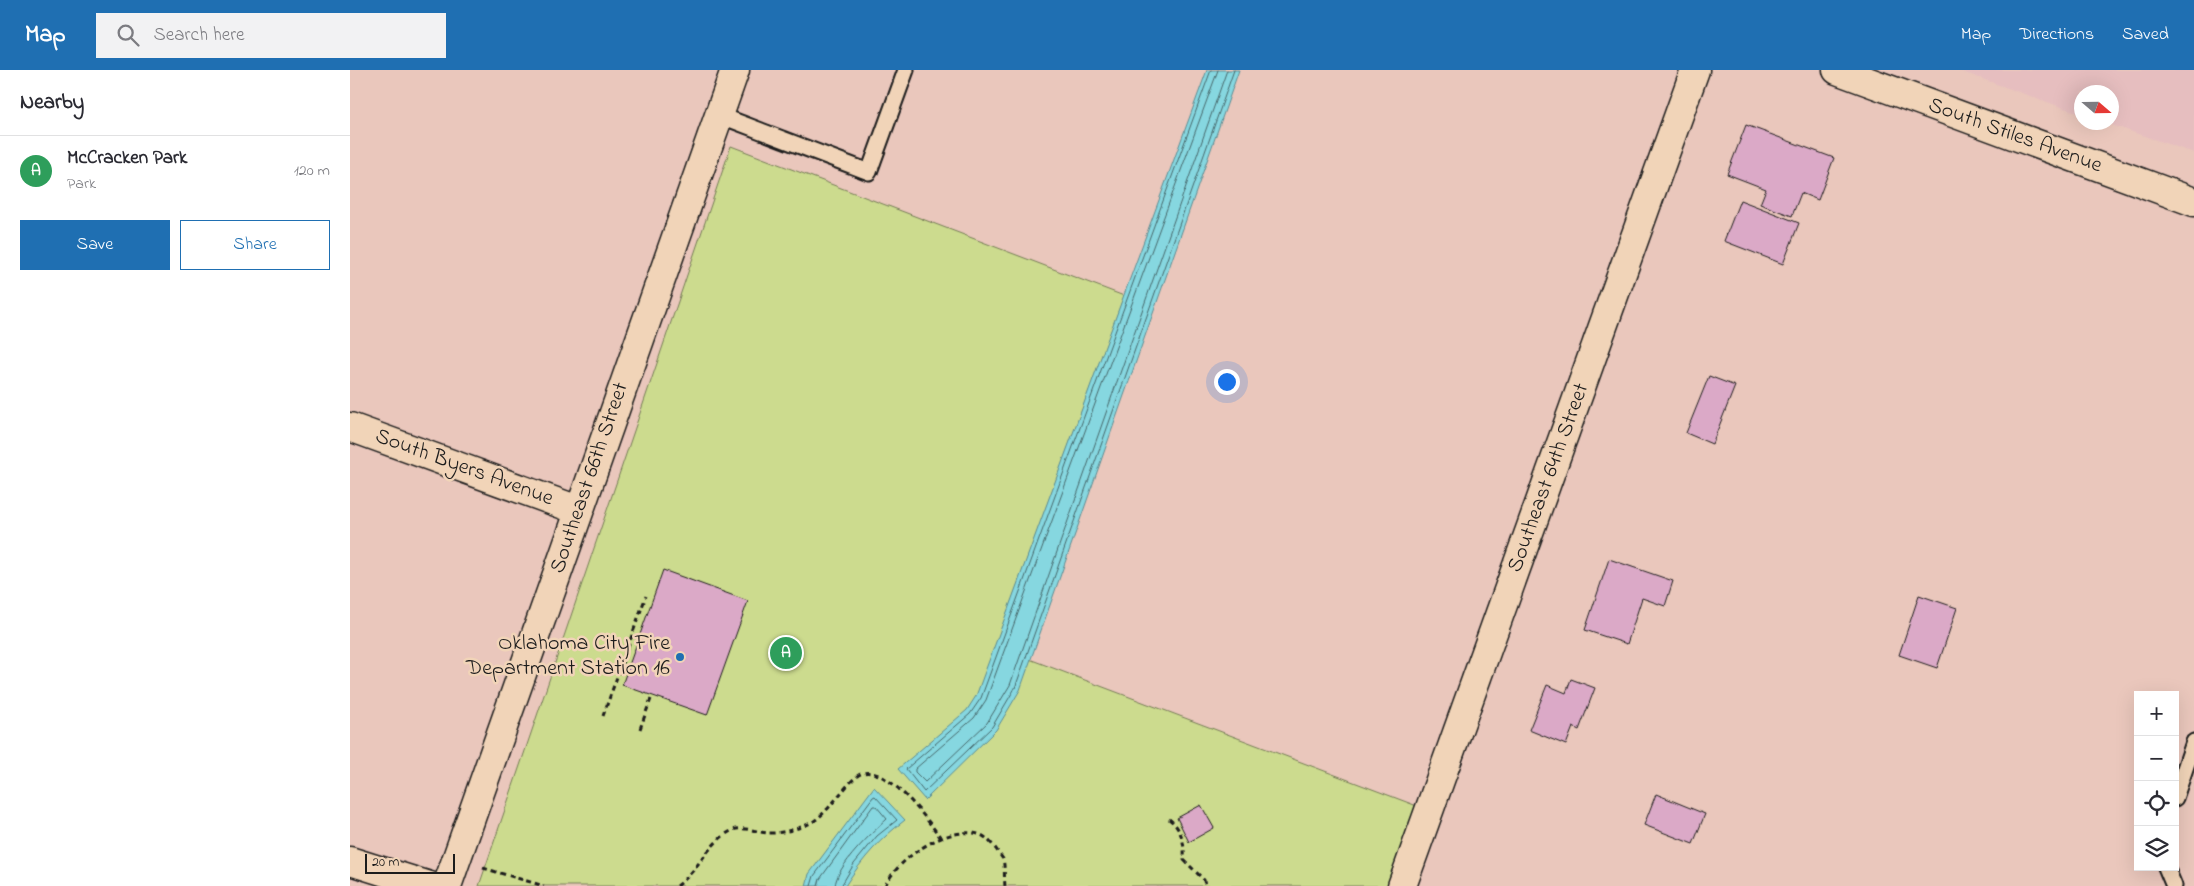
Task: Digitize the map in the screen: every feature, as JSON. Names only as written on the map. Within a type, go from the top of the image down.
[{"type":"street","name":"Southeast 66th Street","points":[[447,886],[578,510],[735,70]]},
{"type":"street","name":"Southeast 64th Street","points":[[1402,886],[1695,70]]},
{"type":"street","name":"South Stiles Avenue","points":[[1837,70],[2194,202]]},
{"type":"street","name":"South Byers Avenue","points":[[350,427],[578,510]]},
{"type":"street","points":[[350,861],[430,886]]},
{"type":"lane","points":[[719,115],[869,172],[906,70]]},
{"type":"lane","points":[[2179,786],[2194,742]]},
{"type":"lane","points":[[2168,871],[2174,886]]},
{"type":"path","points":[[603,716],[646,596]]},
{"type":"path","points":[[640,729],[652,696]]},
{"type":"path","points":[[677,886],[692,874],[722,836],[736,829],[769,833],[815,821],[858,775],[870,772],[883,775],[923,814],[941,838]]},
{"type":"path","points":[[1169,819],[1176,824],[1181,834],[1185,847],[1184,860],[1204,880],[1205,886]]},
{"type":"path","points":[[885,886],[898,866],[911,854],[941,838],[967,834],[980,834],[989,841],[1002,858],[1005,886]]},
{"type":"path","points":[[456,859],[544,886]]},
{"type":"shaded area","points":[[1957,70],[2194,70],[2194,153],[2119,127],[2119,85],[2074,85],[2074,112]]},
{"type":"green space","points":[[731,146],[1124,296],[995,646],[1417,806],[1388,886],[479,886]]},
{"type":"water","points":[[1207,70],[1239,70],[1020,690],[996,730],[925,800],[898,769],[967,710],[976,696]]},
{"type":"water","points":[[874,787],[905,820],[872,850],[845,886],[806,886],[809,874]]},
{"type":"building","points":[[1746,125],[1834,158],[1818,200],[1801,193],[1792,216],[1760,204],[1766,189],[1727,174]]},
{"type":"building","points":[[1740,200],[1799,223],[1783,264],[1724,241]]},
{"type":"building","points":[[1709,376],[1735,386],[1712,444],[1686,433]]},
{"type":"building","points":[[1609,559],[1673,581],[1665,606],[1642,598],[1627,644],[1585,630]]},
{"type":"building","name":"Oklahoma City Fire Department Station 16","points":[[663,570],[748,601],[707,715],[622,685]]},
{"type":"building","points":[[1919,595],[1957,608],[1937,668],[1899,655]]},
{"type":"building","points":[[1571,679],[1595,688],[1579,730],[1573,727],[1566,745],[1529,730],[1547,685],[1566,693]]},
{"type":"building","points":[[1656,794],[1705,814],[1693,844],[1644,825]]},
{"type":"building","points":[[1201,805],[1214,828],[1189,842],[1177,818]]},
{"type":"place","name":"McCracken Park","points":[[786,653]]},
{"type":"place","name":"Oklahoma City Fire Department Station 16","points":[[680,657]]}]
